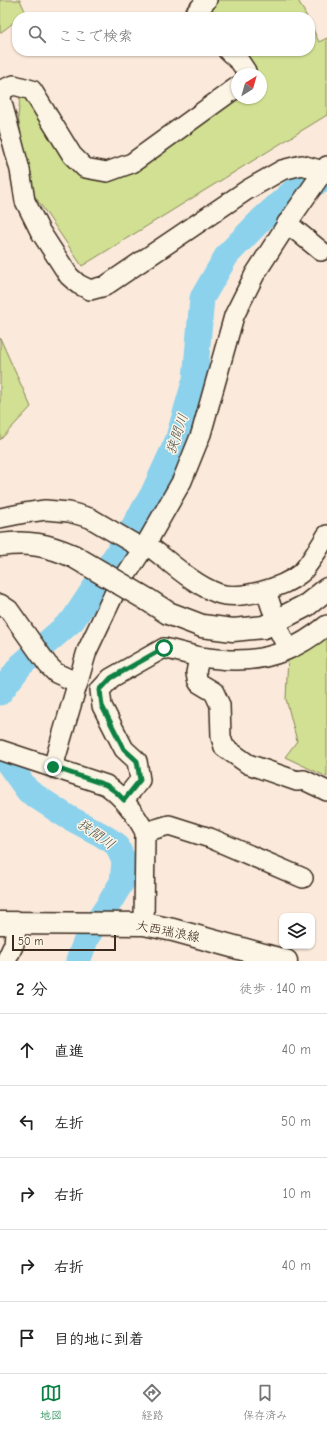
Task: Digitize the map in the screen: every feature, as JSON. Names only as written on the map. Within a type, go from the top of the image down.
[{"type":"main road","points":[[0,545],[18,543],[38,544],[56,548],[73,556],[168,613],[202,626],[233,630],[264,627],[307,605],[327,589]]},
{"type":"main road","name":"大西瑞浪線","points":[[8,924],[144,924],[173,930],[286,961]]},
{"type":"street","points":[[196,12],[207,0]]},
{"type":"street","points":[[233,56],[244,68]]},
{"type":"street","points":[[53,767],[87,651],[115,592],[182,481],[201,434],[234,316],[256,274],[290,219],[322,179],[302,166],[282,170],[247,190],[105,286],[90,290],[78,284],[69,276],[40,230],[25,201],[20,170],[1,99],[4,89],[14,86],[32,90],[72,155],[85,168],[107,172],[132,163],[231,91]]},
{"type":"street","points":[[290,219],[322,251]]},
{"type":"street","points":[[0,518],[45,510],[69,512],[90,518],[109,531],[144,546],[202,586],[218,594],[241,595],[266,591],[285,582],[301,572],[327,535]]},
{"type":"street","points":[[266,591],[272,609]]},
{"type":"street","points":[[0,604],[9,610],[48,665],[56,673],[78,683]]},
{"type":"street","points":[[124,800],[140,780],[137,761],[124,749],[102,706],[100,690],[111,678],[164,648],[199,656],[233,660],[274,656],[312,637],[327,626]]},
{"type":"street","points":[[279,631],[288,649]]},
{"type":"street","points":[[199,656],[196,673],[197,679],[199,683],[214,692],[220,705],[221,737],[224,747],[248,764],[297,781],[304,780],[327,791]]},
{"type":"street","points":[[8,752],[106,785],[124,800],[144,832],[144,924]]},
{"type":"street","points":[[144,832],[170,825],[210,838],[303,878]]},
{"type":"street","points":[[6,961],[14,944],[8,924]]},
{"type":"green space","points":[[0,0],[20,0],[26,12],[12,12],[12,24],[0,33]]},
{"type":"green space","points":[[201,0],[298,0],[304,12],[204,12],[197,4]]},
{"type":"green space","points":[[315,34],[319,42],[327,38],[327,115],[82,266],[30,189],[18,116],[21,90],[60,155],[103,171],[231,84],[231,104],[267,104],[267,68],[255,68],[256,67],[245,56],[315,56]]},
{"type":"green space","points":[[0,338],[31,407],[0,440]]},
{"type":"green space","points":[[327,629],[327,777],[285,757],[297,741],[286,699],[288,656]]},
{"type":"waterway","name":"狭間川","points":[[0,693],[21,665],[73,620],[118,552],[152,495],[177,441],[195,379],[202,298],[227,255],[263,218],[292,192],[327,179]]},
{"type":"waterway","name":"狭間川","points":[[0,752],[28,791],[66,816],[116,844],[124,861],[122,882],[87,937],[78,961]]},
{"type":"route","points":[[53,767],[106,785],[124,800],[140,780],[137,761],[124,749],[102,706],[100,690],[111,678],[164,648]]}]
